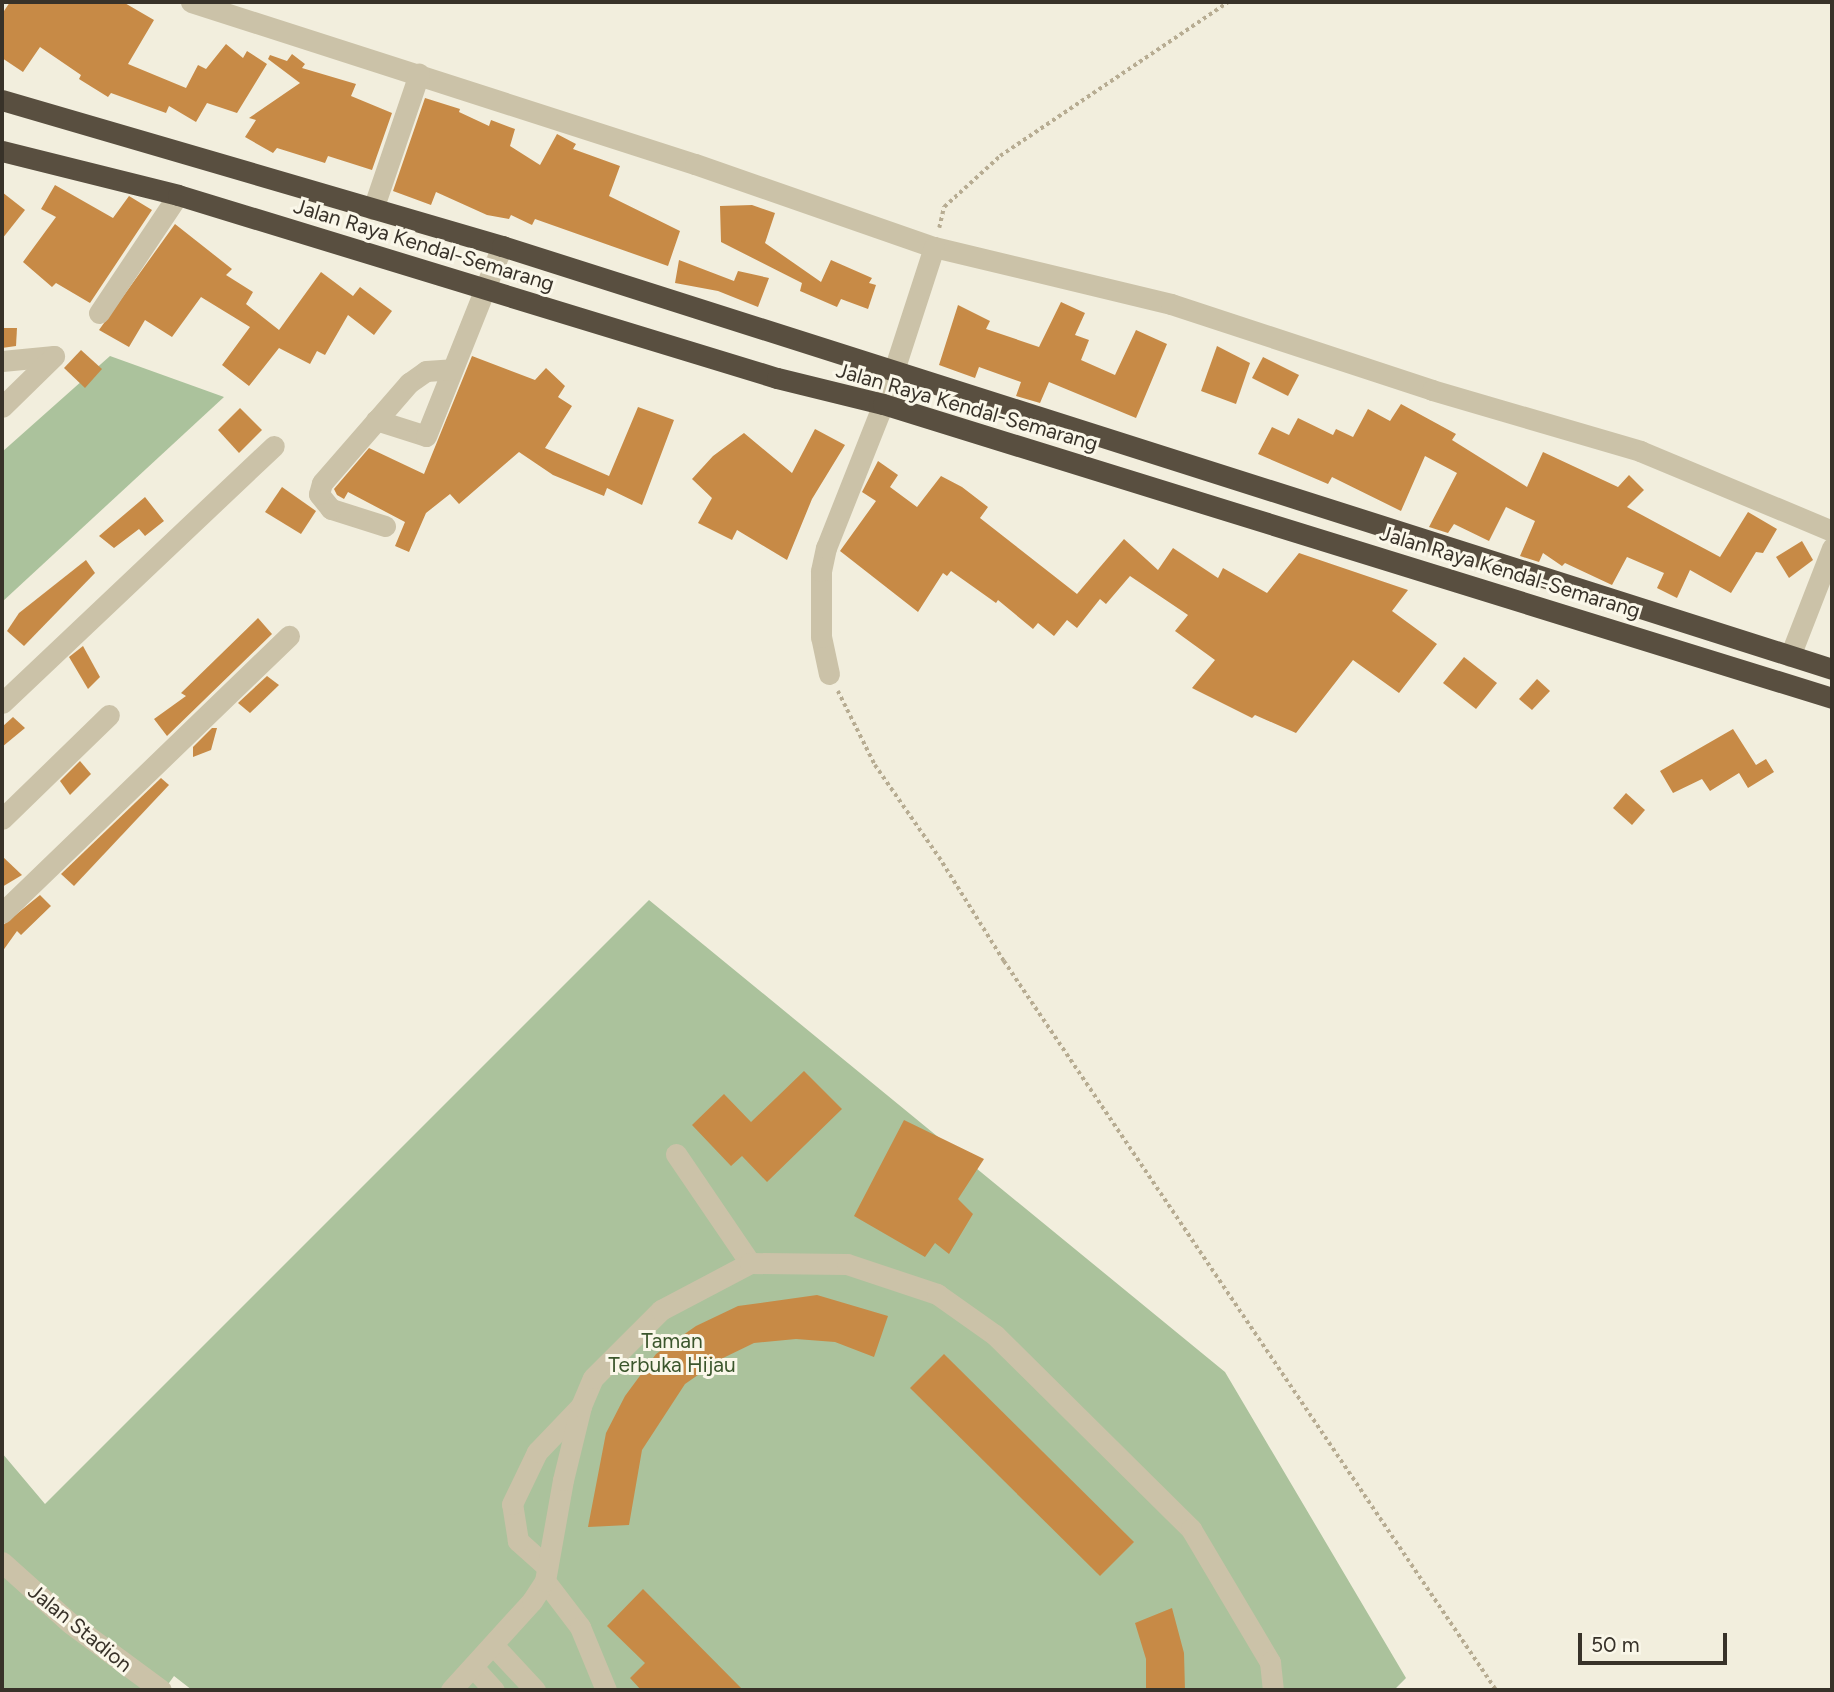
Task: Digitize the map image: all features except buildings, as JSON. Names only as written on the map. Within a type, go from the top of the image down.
[{"type":"highway","name":"Jalan Raya Kendal-Semarang","points":[[2,100],[502,246],[892,373],[1832,669]]},
{"type":"highway","name":"Jalan Raya Kendal-Semarang","points":[[2,151],[177,195],[777,378],[883,404],[1832,698]]},
{"type":"highway","points":[[1412,567],[1421,541]]},
{"type":"street","points":[[191,2],[419,74],[934,247],[1171,304],[1432,390],[1640,451],[1832,531]]},
{"type":"street","points":[[373,209],[419,74]]},
{"type":"street","points":[[2,89],[68,109],[114,133]]},
{"type":"street","points":[[99,313],[177,195]]},
{"type":"street","points":[[376,420],[426,436],[502,246]]},
{"type":"street","points":[[829,674],[821,637],[821,571],[883,404],[934,247]]},
{"type":"street","points":[[2,361],[54,356],[2,407]]},
{"type":"street","points":[[386,526],[331,509],[319,494],[334,466],[426,371],[452,369]]},
{"type":"street","points":[[2,704],[274,446]]},
{"type":"street","points":[[1790,656],[1832,548]]},
{"type":"street","points":[[2,913],[289,636]]},
{"type":"street","points":[[2,820],[109,715]]},
{"type":"street","points":[[676,1154],[750,1264]]},
{"type":"street","points":[[451,1690],[494,1646],[546,1573],[581,1406],[593,1378],[660,1310],[750,1264],[847,1264],[937,1294],[995,1335],[1191,1529],[1270,1662],[1273,1690]]},
{"type":"street","points":[[581,1406],[537,1452],[512,1504],[518,1541],[546,1573],[580,1628],[606,1690]]},
{"type":"street","name":"Jalan Stadion","points":[[2,1562],[70,1623],[160,1690]]},
{"type":"street","points":[[494,1646],[535,1690]]},
{"type":"street","points":[[473,1667],[494,1690]]},
{"type":"path","points":[[934,247],[944,207],[1000,156],[1228,2]]},
{"type":"path","points":[[829,674],[875,765],[1004,961],[1091,1084],[1496,1690]]},
{"type":"green space","points":[[110,356],[224,397],[2,602],[2,452]]},
{"type":"green space","name":"Taman Terbuka Hijau","points":[[649,900],[1225,1372],[1406,1678],[1394,1690],[192,1690],[174,1676],[164,1690],[2,1690],[2,1453],[45,1504]]}]
